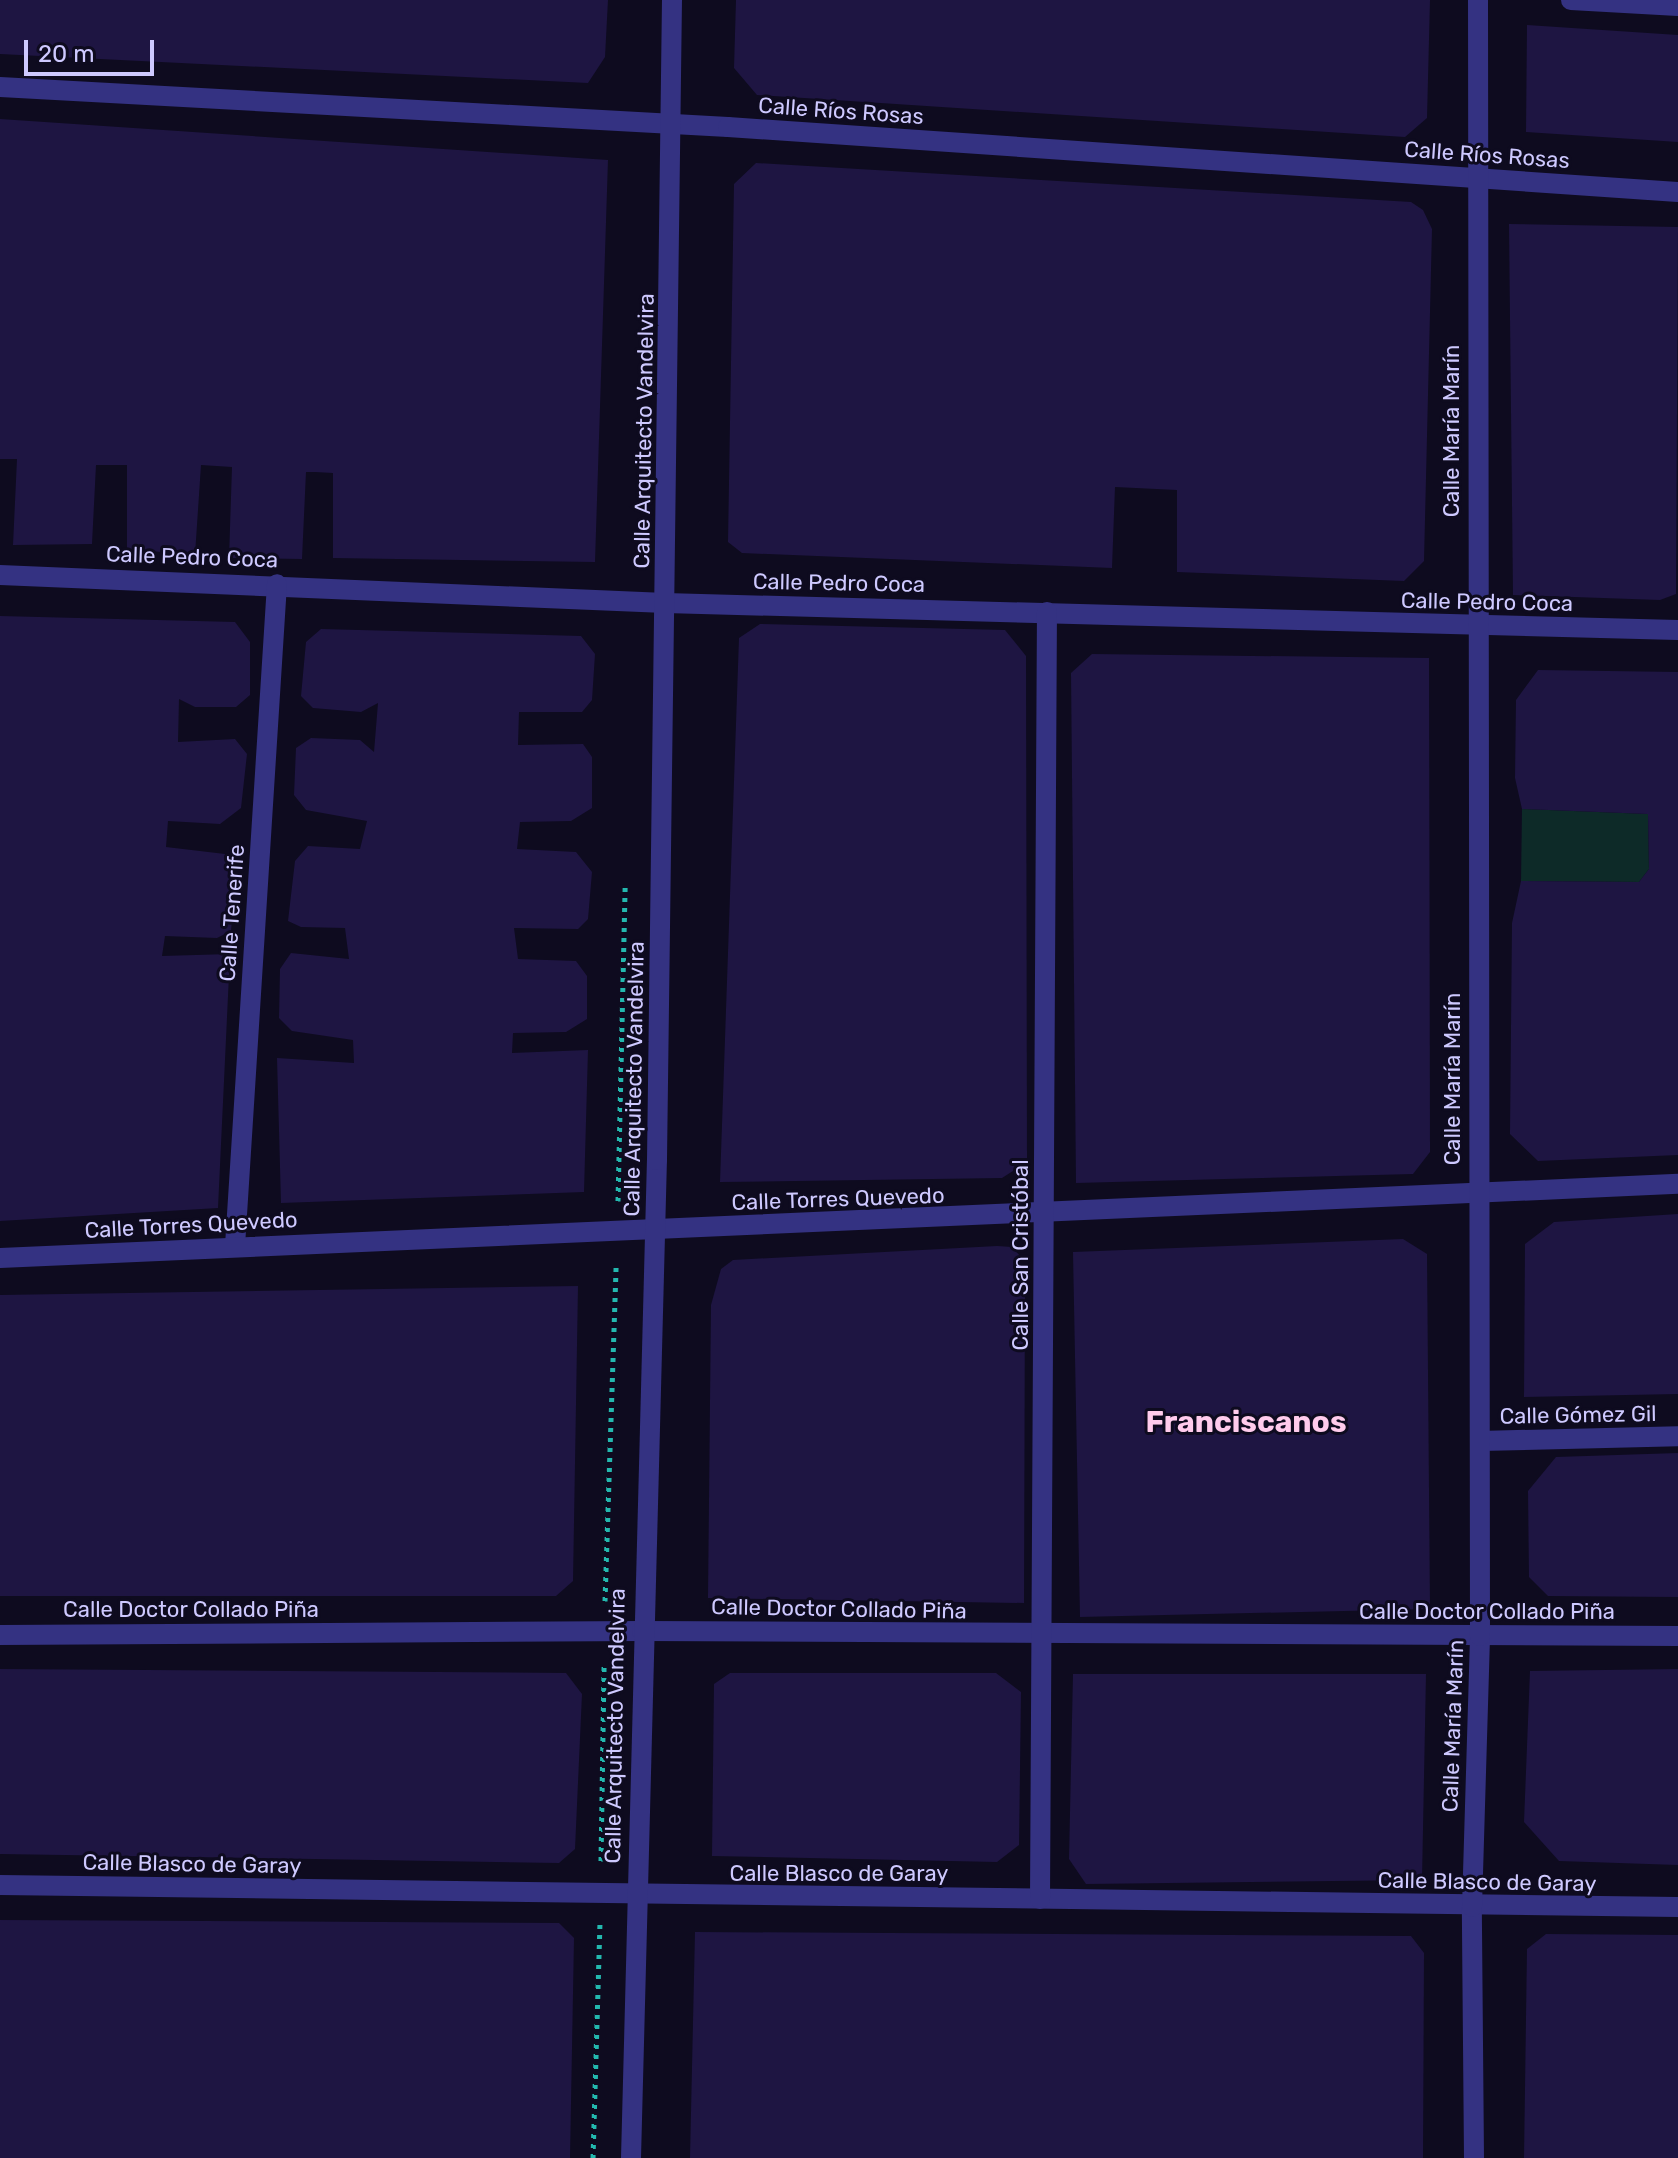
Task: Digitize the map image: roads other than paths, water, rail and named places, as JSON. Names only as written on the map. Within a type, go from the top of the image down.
[{"type":"street","name":"Calle Arquitecto Vandelvira","points":[[631,2158],[635,1897],[655,1231],[672,0]]},
{"type":"street","name":"Calle María Marín","points":[[1474,2158],[1472,1907],[1480,1636],[1476,627],[1478,0]]},
{"type":"street","points":[[1571,0],[1678,6]]},
{"type":"street","name":"Calle Ríos Rosas","points":[[0,87],[671,124],[1678,192]]},
{"type":"street","name":"Calle Pedro Coca","points":[[0,575],[277,584],[665,603],[1678,630]]},
{"type":"street","name":"Calle Tenerife","points":[[235,1246],[277,584]]},
{"type":"street","name":"Calle San Cristóbal","points":[[1040,1899],[1044,1636],[1047,612]]},
{"type":"street","name":"Calle Torres Quevedo","points":[[0,1258],[1044,1214],[1478,1190],[1678,1184]]},
{"type":"street","name":"Calle Gómez Gil","points":[[1480,1441],[1678,1436]]},
{"type":"street","name":"Calle Doctor Collado Piña","points":[[0,1635],[642,1631],[1044,1636],[1678,1636]]},
{"type":"street","name":"Calle Blasco de Garay","points":[[0,1885],[635,1897],[1678,1907]]},
{"type":"district","name":"Franciscanos","points":[[1246,1422]]}]
